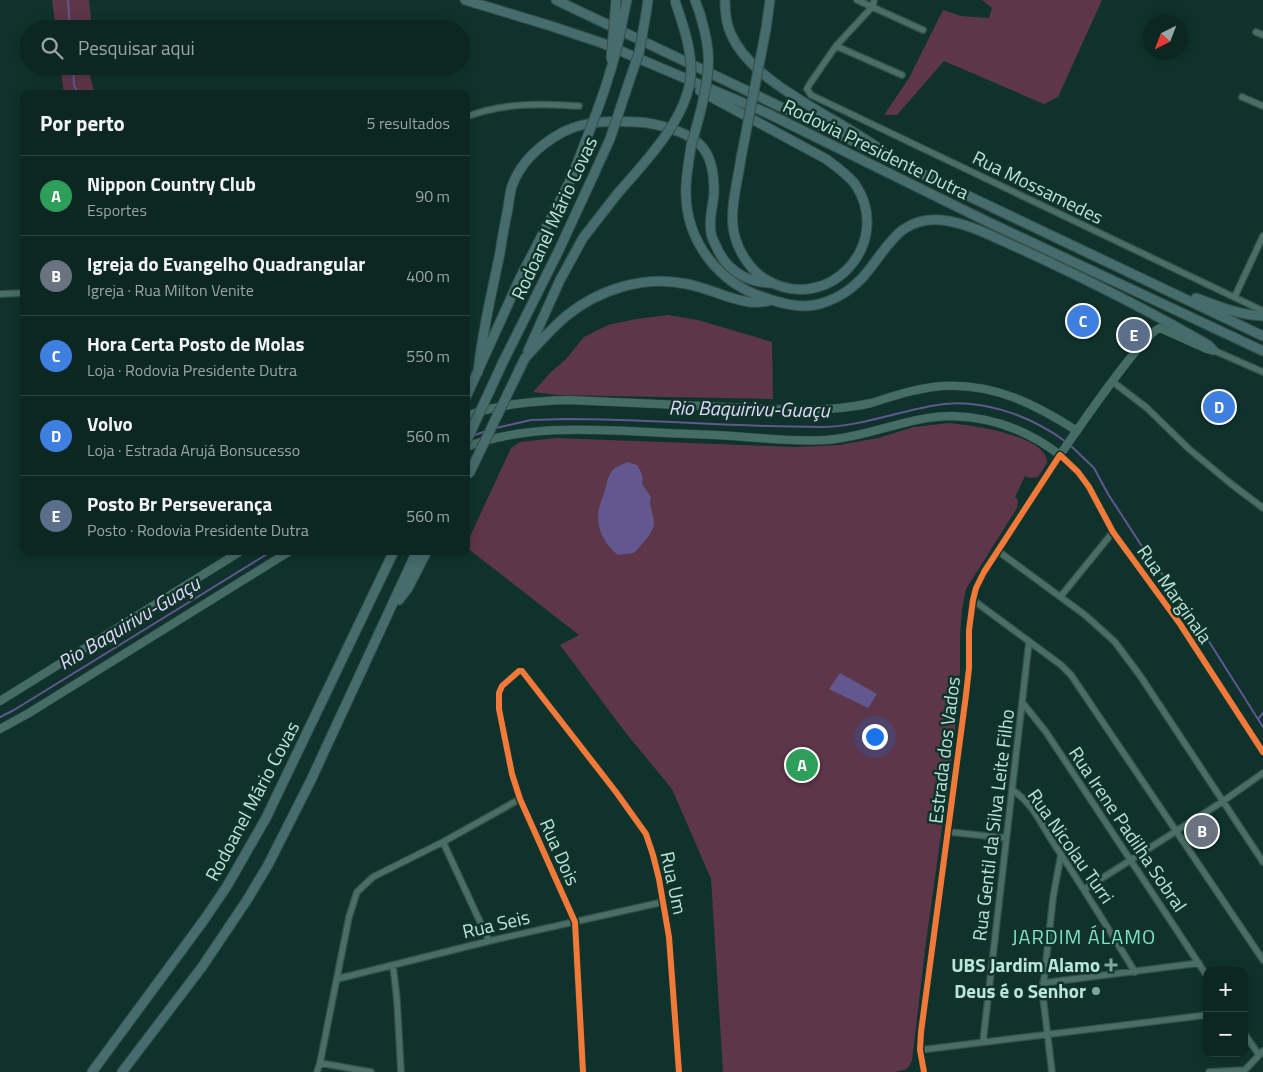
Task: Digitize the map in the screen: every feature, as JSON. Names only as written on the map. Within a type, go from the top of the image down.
[{"type":"highway","name":"Rodovia Presidente Dutra","points":[[465,0],[602,43],[767,113],[986,221],[1263,351]]},
{"type":"highway","name":"Rodovia Presidente Dutra","points":[[556,0],[1263,336]]},
{"type":"highway","points":[[612,67],[611,53],[616,0]]},
{"type":"highway","name":"Rodoanel Mário Covas","points":[[470,389],[520,278],[570,179],[601,103],[620,41],[627,0]]},
{"type":"highway","name":"Rodoanel Mário Covas","points":[[470,433],[502,362],[558,252],[610,138],[639,53],[648,0]]},
{"type":"highway","points":[[470,473],[560,280],[583,238],[672,127],[682,108],[691,76],[690,54],[687,37],[675,0]]},
{"type":"highway","points":[[695,0],[708,46],[709,68],[692,146],[686,180],[686,196],[696,239],[718,271],[731,281],[758,296],[796,306],[813,305],[840,296],[862,278],[886,245],[900,231],[913,224],[940,220],[962,224],[1071,272],[1159,316],[1208,345],[1213,350]]},
{"type":"highway","points":[[725,0],[730,33],[752,64],[789,92],[864,137],[896,162]]},
{"type":"highway","points":[[770,0],[734,208],[734,234],[743,256],[750,266],[760,276],[772,283]]},
{"type":"highway","points":[[478,372],[481,340],[490,305],[512,186],[522,168],[537,150],[572,128],[604,121],[640,122],[677,131],[697,142],[704,149],[711,162],[714,192],[710,233],[718,252],[728,266],[738,275],[760,283],[772,283],[806,290],[830,283],[840,277],[857,258],[867,220],[860,195],[854,183],[841,170],[826,159],[646,62]]},
{"type":"highway","points":[[525,358],[565,318],[583,304],[596,296],[621,287],[656,281],[673,282],[751,303],[773,300]]},
{"type":"highway","points":[[1154,283],[1170,285],[1191,296],[1225,309],[1263,316]]},
{"type":"highway","name":"Rodoanel Mário Covas","points":[[92,1072],[204,920],[246,854],[266,818],[392,555]]},
{"type":"highway","points":[[122,1072],[202,967],[268,865],[311,780],[415,555]]},
{"type":"highway","points":[[390,612],[408,588],[425,555]]},
{"type":"main road","points":[[470,446],[500,436],[522,432],[565,429],[826,440],[846,438],[922,419],[952,416],[980,419],[1024,432],[1063,451],[1113,382],[1156,329],[1164,330],[1207,350],[1213,350]]},
{"type":"main road","points":[[470,415],[499,407],[540,400],[824,410],[869,403],[942,386],[969,387],[1016,397],[1046,412],[1075,434]]},
{"type":"main road","points":[[0,701],[235,555]]},
{"type":"main road","points":[[0,729],[29,713],[284,555]]},
{"type":"street","points":[[857,0],[874,3],[923,30]]},
{"type":"street","points":[[874,3],[836,46],[902,75]]},
{"type":"street","points":[[1256,32],[1263,36]]},
{"type":"street","name":"Rua Mossamedes","points":[[836,46],[809,85],[807,89],[811,95],[1263,310]]},
{"type":"street","points":[[1242,97],[1263,106]]},
{"type":"street","points":[[470,115],[490,108],[505,106],[554,104],[579,106]]},
{"type":"street","points":[[1235,296],[1263,238]]},
{"type":"street","points":[[0,294],[20,293]]},
{"type":"street","points":[[1213,350],[1263,372]]},
{"type":"street","points":[[1113,382],[1147,408],[1189,448],[1230,483],[1263,508]]},
{"type":"street","name":"Rua Marginala","points":[[1063,451],[1089,487],[1113,532],[1180,624],[1263,752]]},
{"type":"street","name":"Estrada dos Vados","points":[[924,1072],[920,1050],[925,1001],[966,695],[969,668],[969,630],[973,600],[984,572],[1063,451]]},
{"type":"street","points":[[1061,596],[1113,532]]},
{"type":"street","points":[[998,551],[1061,596],[1103,629],[1115,642],[1141,677],[1263,862]]},
{"type":"street","points":[[973,600],[1072,675],[1263,960]]},
{"type":"street","name":"Rua Gentil da Silva Leite Filho","points":[[983,1042],[1029,642]]},
{"type":"street","name":"Rua Dois","points":[[530,680],[522,671],[515,673],[502,686],[498,701],[506,746],[520,799],[576,922],[583,1072]]},
{"type":"street","name":"Rua Um","points":[[530,680],[646,834],[653,855],[669,937],[679,1072]]},
{"type":"street","name":"Rua Irene Padilha Sobral","points":[[1022,702],[1046,732],[1203,970]]},
{"type":"street","points":[[1085,890],[1222,802],[1263,773]]},
{"type":"street","name":"Rua Nicolau Turri","points":[[1012,790],[1018,793],[1027,803],[1085,890],[1136,972]]},
{"type":"street","points":[[317,1072],[349,917],[357,892],[373,877],[443,842],[520,799]]},
{"type":"street","points":[[949,832],[1006,838]]},
{"type":"street","points":[[443,842],[489,941]]},
{"type":"street","points":[[1052,1072],[1043,983],[1053,898],[1061,854]]},
{"type":"street","name":"Rua Seis","points":[[337,979],[489,941],[663,902]]},
{"type":"street","points":[[1043,983],[1199,963]]},
{"type":"street","points":[[393,965],[401,1072]]},
{"type":"street","points":[[920,1050],[1203,1015]]},
{"type":"street","points":[[1209,1072],[1244,1071],[1261,1053],[1248,1038]]},
{"type":"street","points":[[320,1063],[371,1072]]},
{"type":"shaded area","points":[[52,0],[89,0],[91,20],[55,20]]},
{"type":"shaded area","points":[[982,0],[1102,0],[1058,97],[1044,104],[944,61],[897,115],[884,115],[909,78],[943,10],[961,16],[989,18],[992,8]]},
{"type":"shaded area","points":[[61,75],[90,75],[94,90],[63,90]]},
{"type":"shaded area","points":[[668,315],[698,320],[772,342],[773,399],[557,395],[533,392],[566,359],[584,337],[608,325]]},
{"type":"shaded area","points":[[949,423],[1006,433],[1035,445],[1044,453],[1047,463],[1038,477],[1030,478],[1025,476],[1015,497],[1018,500],[1017,508],[966,589],[962,609],[960,671],[954,741],[926,942],[912,1060],[906,1069],[895,1072],[723,1072],[711,879],[672,789],[625,732],[560,645],[579,635],[470,550],[470,536],[511,448],[520,442],[556,438],[796,447],[839,445],[878,438],[914,427]]},
{"type":"shaded area","points":[[628,462],[637,465],[641,472],[642,484],[651,497],[650,504],[654,524],[649,536],[634,553],[618,555],[602,535],[598,516],[609,475],[614,469]]},
{"type":"shaded area","points":[[840,673],[877,694],[868,708],[829,689]]},
{"type":"waterway","points":[[68,0],[69,20]]},
{"type":"waterway","points":[[73,75],[76,90]]},
{"type":"waterway","name":"Rio Baquirivu-Guaçu","points":[[496,428],[531,420],[566,419],[820,427],[848,425],[931,406],[966,404],[984,406],[1020,416],[1052,432],[1066,442]]},
{"type":"waterway","name":"Rio Baquirivu-Guaçu","points":[[472,436],[486,431]]},
{"type":"waterway","name":"Rio Baquirivu-Guaçu","points":[[1070,445],[1094,468],[1108,494],[1145,551],[1191,613],[1263,727]]},
{"type":"waterway","name":"Rio Baquirivu-Guaçu","points":[[0,717],[266,555]]},
{"type":"waterway","name":"Rio Baquirivu-Guaçu","points":[[1258,719],[1263,713]]},
{"type":"cycle path","points":[[924,1072],[920,1050],[921,1032],[966,695],[969,668],[969,630],[973,600],[976,588],[984,572],[1060,455],[1078,472],[1089,487],[1113,532],[1180,624],[1263,752]]},
{"type":"cycle path","points":[[583,1072],[575,922],[520,799],[512,774],[499,709],[499,693],[502,686],[519,671],[522,671],[616,792],[646,834],[659,879],[669,937],[679,1072]]},
{"type":"place","name":"Hora Certa Posto de Molas","points":[[1083,321]]},
{"type":"place","name":"Posto Br Perseverança","points":[[1134,335]]},
{"type":"place","name":"Volvo","points":[[1219,407]]},
{"type":"place","name":"Nippon Country Club","points":[[802,765]]},
{"type":"place","name":"Igreja do Evangelho Quadrangular","points":[[1202,831]]},
{"type":"place","name":"UBS Jardim Alamo","points":[[1111,965]]},
{"type":"place","name":"Deus é o Senhor","points":[[1096,991]]},
{"type":"district","name":"JARDIM ÁLAMO","points":[[1084,937]]}]
